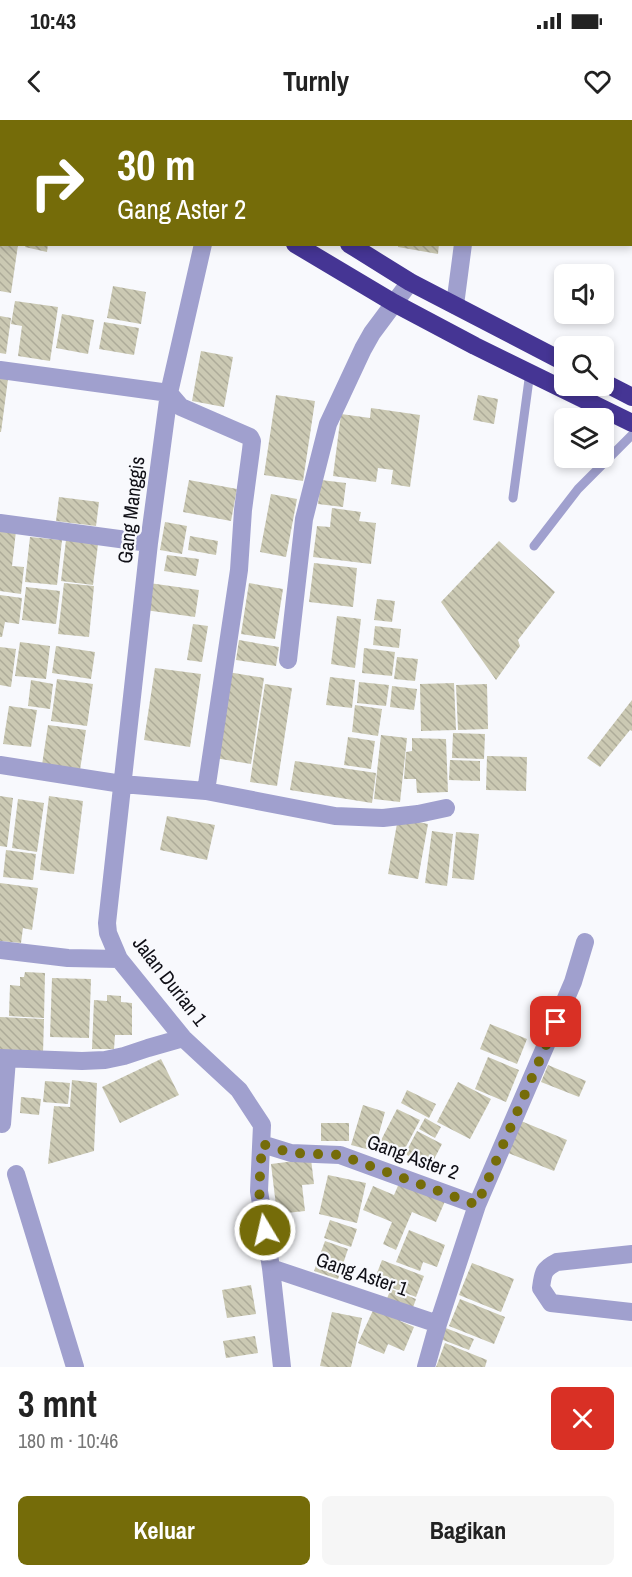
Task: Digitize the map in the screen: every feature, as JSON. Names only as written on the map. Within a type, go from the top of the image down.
[{"type":"highway","points":[[298,246],[394,303],[475,346],[632,423]]},
{"type":"highway","points":[[352,246],[410,282],[554,357]]},
{"type":"highway","points":[[353,279],[366,254]]},
{"type":"highway","points":[[614,388],[632,397]]},
{"type":"street","name":"Gang Manggis","points":[[122,784],[149,543],[170,393],[203,246]]},
{"type":"street","points":[[455,305],[463,246]]},
{"type":"street","points":[[288,660],[304,519],[328,424],[372,333],[410,282]]},
{"type":"street","points":[[0,370],[170,393],[181,407],[250,436],[252,441],[243,510],[239,570],[206,791]]},
{"type":"street","points":[[0,522],[149,543]]},
{"type":"street","points":[[0,765],[122,784],[206,791],[335,816],[383,818],[446,808]]},
{"type":"street","name":"Jalan Durian 1","points":[[122,784],[107,923],[108,933],[119,959],[183,1038],[239,1090],[262,1125],[259,1191],[271,1268],[282,1367]]},
{"type":"street","points":[[426,1367],[477,1205],[573,982],[585,942]]},
{"type":"street","points":[[0,950],[68,958],[119,959]]},
{"type":"street","points":[[2,1124],[3,1058],[105,1060],[183,1038]]},
{"type":"street","name":"Gang Aster 2","points":[[262,1144],[291,1153],[340,1155],[477,1205]]},
{"type":"street","points":[[16,1174],[75,1367]]},
{"type":"street","points":[[632,1254],[557,1262],[548,1266],[543,1272],[541,1288],[551,1303],[632,1312]]},
{"type":"street","name":"Gang Aster 1","points":[[271,1268],[438,1324]]},
{"type":"lane","points":[[513,498],[530,372]]},
{"type":"lane","points":[[534,546],[578,489],[632,435]]},
{"type":"building","points":[[0,246],[18,246],[11,293],[0,291]]},
{"type":"building","points":[[25,246],[48,246],[47,252]]},
{"type":"building","points":[[398,246],[439,246],[438,254]]},
{"type":"building","points":[[113,286],[146,292],[141,324],[107,318]]},
{"type":"building","points":[[15,301],[58,307],[50,361],[18,356],[22,326],[11,324]]},
{"type":"building","points":[[62,314],[94,320],[88,354],[56,348]]},
{"type":"building","points":[[0,316],[11,318],[6,354],[0,353]]},
{"type":"building","points":[[104,322],[139,328],[134,355],[99,349]]},
{"type":"building","points":[[201,351],[233,357],[224,407],[192,401]]},
{"type":"building","points":[[0,378],[8,379],[1,432],[0,432]]},
{"type":"building","points":[[276,395],[315,401],[303,481],[264,475]]},
{"type":"building","points":[[478,395],[498,399],[494,424],[473,420]]},
{"type":"building","points":[[371,408],[420,415],[410,487],[391,484],[393,470],[378,468],[376,482],[333,476],[341,414],[370,418]]},
{"type":"building","points":[[189,480],[237,489],[231,521],[183,512]]},
{"type":"building","points":[[321,480],[346,483],[343,507],[318,504]]},
{"type":"building","points":[[271,494],[297,499],[286,557],[260,552]]},
{"type":"building","points":[[59,497],[99,502],[96,526],[56,521]]},
{"type":"building","points":[[332,508],[361,512],[359,521],[376,523],[371,564],[313,557],[317,526],[330,527]]},
{"type":"building","points":[[165,522],[187,526],[182,554],[160,550]]},
{"type":"building","points":[[0,529],[16,531],[12,566],[24,567],[21,594],[0,591]]},
{"type":"building","points":[[190,536],[218,541],[216,555],[188,550]]},
{"type":"building","points":[[30,537],[62,540],[57,585],[25,582]]},
{"type":"building","points":[[66,540],[98,544],[93,585],[61,581]]},
{"type":"building","points":[[499,541],[555,592],[518,640],[520,646],[496,680],[441,602]]},
{"type":"building","points":[[167,555],[199,559],[196,576],[164,571]]},
{"type":"building","points":[[314,563],[357,568],[353,607],[309,602]]},
{"type":"building","points":[[64,583],[94,586],[89,637],[58,634]]},
{"type":"building","points":[[149,583],[199,590],[195,617],[145,610]]},
{"type":"building","points":[[249,583],[283,589],[275,639],[241,634]]},
{"type":"building","points":[[26,587],[60,591],[56,624],[22,620]]},
{"type":"building","points":[[0,595],[22,598],[19,624],[5,622],[2,637],[0,637]]},
{"type":"building","points":[[377,599],[395,601],[392,622],[374,620]]},
{"type":"building","points":[[337,616],[361,619],[355,668],[331,664]]},
{"type":"building","points":[[193,624],[208,626],[202,662],[187,660]]},
{"type":"building","points":[[375,626],[401,629],[399,648],[373,645]]},
{"type":"building","points":[[239,640],[279,647],[276,666],[236,660]]},
{"type":"building","points":[[20,642],[50,646],[46,679],[15,676]]},
{"type":"building","points":[[56,646],[95,652],[91,679],[52,673]]},
{"type":"building","points":[[0,647],[16,649],[11,687],[0,685]]},
{"type":"building","points":[[364,648],[395,652],[392,676],[362,673]]},
{"type":"building","points":[[397,657],[418,659],[415,681],[394,679]]},
{"type":"building","points":[[155,668],[201,674],[190,747],[144,740]]},
{"type":"building","points":[[228,672],[264,678],[251,764],[215,758]]},
{"type":"building","points":[[330,677],[355,680],[352,708],[326,705]]},
{"type":"building","points":[[57,679],[93,684],[87,726],[51,721]]},
{"type":"building","points":[[31,680],[53,684],[50,709],[28,706]]},
{"type":"building","points":[[359,682],[389,685],[386,706],[357,703]]},
{"type":"building","points":[[454,683],[456,730],[421,731],[420,684]]},
{"type":"building","points":[[265,684],[292,688],[277,786],[250,782]]},
{"type":"building","points":[[487,684],[488,729],[458,730],[456,685]]},
{"type":"building","points":[[392,686],[417,689],[414,710],[390,707]]},
{"type":"building","points":[[632,700],[632,731],[630,730],[600,767],[587,758]]},
{"type":"building","points":[[355,705],[382,709],[378,736],[352,732]]},
{"type":"building","points":[[9,706],[37,710],[31,747],[3,744]]},
{"type":"building","points":[[48,725],[86,730],[80,770],[42,765]]},
{"type":"building","points":[[453,733],[485,734],[484,759],[452,758]]},
{"type":"building","points":[[381,735],[407,738],[400,802],[374,799]]},
{"type":"building","points":[[348,737],[375,741],[371,769],[344,765]]},
{"type":"building","points":[[412,738],[446,739],[448,792],[417,793],[416,779],[404,779],[406,752],[412,751]]},
{"type":"building","points":[[487,756],[527,757],[526,791],[486,790]]},
{"type":"building","points":[[450,760],[480,761],[480,781],[449,780]]},
{"type":"building","points":[[295,761],[376,773],[372,803],[290,790]]},
{"type":"building","points":[[0,796],[13,798],[7,847],[0,846]]},
{"type":"building","points":[[49,796],[83,801],[74,874],[40,870]]},
{"type":"building","points":[[18,799],[44,803],[37,852],[12,848]]},
{"type":"building","points":[[167,816],[215,825],[207,860],[160,850]]},
{"type":"building","points":[[398,818],[428,824],[418,879],[388,874]]},
{"type":"building","points":[[432,831],[453,834],[447,886],[425,883]]},
{"type":"building","points":[[456,832],[479,834],[474,880],[452,878]]},
{"type":"building","points":[[6,850],[36,854],[33,880],[3,877]]},
{"type":"building","points":[[0,883],[38,888],[32,930],[23,928],[21,943],[0,941]]},
{"type":"building","points":[[25,972],[45,973],[44,1018],[9,1016],[10,985],[20,986],[20,977],[24,977]]},
{"type":"building","points":[[52,978],[91,979],[89,1038],[50,1037]]},
{"type":"building","points":[[107,995],[121,996],[121,1002],[132,1003],[132,1035],[115,1035],[114,1049],[92,1049],[94,1000],[107,1001]]},
{"type":"building","points":[[0,1017],[44,1019],[43,1053],[0,1050]]},
{"type":"building","points":[[490,1024],[527,1039],[517,1064],[480,1049]]},
{"type":"building","points":[[488,1057],[519,1070],[506,1102],[475,1089]]},
{"type":"building","points":[[161,1059],[179,1095],[120,1123],[102,1087]]},
{"type":"building","points":[[548,1065],[586,1081],[579,1097],[541,1082]]},
{"type":"building","points":[[72,1080],[97,1083],[94,1151],[48,1164],[54,1106],[70,1107]]},
{"type":"building","points":[[45,1081],[70,1083],[68,1104],[43,1102]]},
{"type":"building","points":[[458,1082],[491,1099],[470,1139],[437,1122]]},
{"type":"building","points":[[407,1090],[436,1104],[429,1118],[401,1103]]},
{"type":"building","points":[[21,1097],[41,1099],[39,1115],[20,1113]]},
{"type":"building","points":[[363,1105],[385,1112],[374,1151],[351,1145]]},
{"type":"building","points":[[397,1109],[420,1120],[398,1162],[376,1150]]},
{"type":"building","points":[[425,1118],[441,1127],[435,1138],[419,1129]]},
{"type":"building","points":[[521,1121],[567,1140],[554,1171],[508,1153]]},
{"type":"building","points":[[321,1123],[349,1123],[349,1141],[321,1141]]},
{"type":"building","points":[[417,1131],[442,1144],[430,1167],[405,1154]]},
{"type":"building","points":[[311,1159],[314,1184],[302,1185],[305,1211],[277,1214],[271,1164]]},
{"type":"building","points":[[328,1175],[366,1183],[357,1223],[319,1214]]},
{"type":"building","points":[[400,1181],[446,1199],[436,1222],[412,1212],[396,1250],[383,1244],[392,1222],[363,1210],[373,1186],[394,1195]]},
{"type":"building","points":[[330,1220],[357,1229],[351,1247],[324,1238]]},
{"type":"building","points":[[409,1230],[445,1245],[437,1267],[423,1262],[420,1271],[396,1262]]},
{"type":"building","points":[[325,1241],[348,1249],[338,1279],[314,1271]]},
{"type":"building","points":[[382,1260],[424,1276],[416,1297],[374,1281]]},
{"type":"building","points":[[472,1263],[514,1279],[501,1312],[459,1295]]},
{"type":"building","points":[[251,1285],[256,1314],[227,1318],[222,1290]]},
{"type":"building","points":[[391,1289],[416,1299],[411,1313],[385,1303]]},
{"type":"building","points":[[460,1299],[505,1317],[494,1344],[449,1326]]},
{"type":"building","points":[[375,1306],[403,1314],[400,1321],[414,1327],[404,1351],[388,1344],[384,1354],[358,1343]]},
{"type":"building","points":[[332,1312],[362,1318],[351,1367],[320,1366]]},
{"type":"building","points":[[443,1327],[474,1339],[469,1350],[438,1338]]},
{"type":"building","points":[[255,1336],[258,1353],[226,1358],[223,1341]]},
{"type":"building","points":[[445,1343],[487,1360],[485,1367],[436,1367]]},
{"type":"route","points":[[265,1230],[259,1191],[262,1144],[291,1153],[340,1155],[477,1205],[556,1022]]}]
